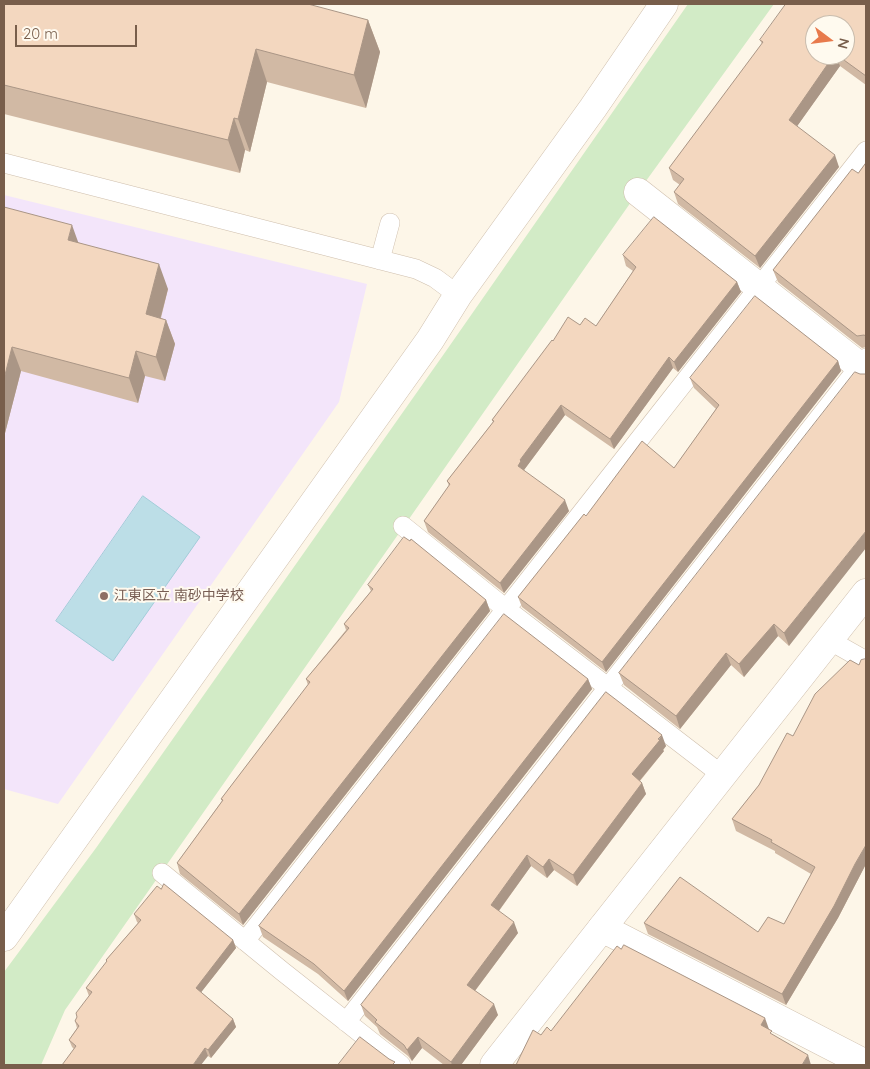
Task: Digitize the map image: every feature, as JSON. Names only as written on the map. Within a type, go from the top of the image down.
[{"type":"street","points":[[4,937],[430,340],[458,296],[593,108],[664,4]]},
{"type":"street","points":[[638,192],[759,287],[864,365]]},
{"type":"street","points":[[494,1065],[866,593]]},
{"type":"street","points":[[602,928],[866,1064]]},
{"type":"lane","points":[[245,941],[866,151]]},
{"type":"lane","points":[[4,163],[416,269],[435,278],[458,296]]},
{"type":"lane","points":[[380,260],[390,223]]},
{"type":"lane","points":[[346,1022],[864,365]]},
{"type":"lane","points":[[403,526],[506,609],[722,776]]},
{"type":"lane","points":[[829,640],[866,661]]},
{"type":"lane","points":[[162,873],[401,1065]]},
{"type":"shaded area","name":"江東区立 南砂中学校","points":[[4,195],[367,284],[339,402],[58,804],[4,789]]},
{"type":"green space","points":[[688,4],[774,4],[638,192],[65,1010],[41,1065],[4,1065],[4,972],[96,848]]},
{"type":"water","points":[[143,496],[200,537],[113,661],[56,621]]},
{"type":"building","points":[[4,4],[308,4],[368,20],[354,75],[256,49],[238,119],[234,118],[228,140],[4,85]]},
{"type":"building","points":[[786,4],[866,4],[866,76],[851,65],[855,65],[855,15],[805,15],[805,65],[827,65],[789,120],[835,155],[755,256],[674,192],[684,179],[669,168],[763,42],[760,40]]},
{"type":"building","points":[[866,163],[866,336],[857,336],[773,270],[852,169],[858,173]]},
{"type":"building","points":[[4,207],[72,225],[68,240],[159,264],[146,314],[166,320],[156,357],[136,351],[129,378],[12,347],[4,379]]},
{"type":"building","points":[[654,217],[737,282],[674,362],[669,357],[610,439],[561,405],[520,460],[518,466],[565,500],[500,583],[424,521],[450,484],[447,481],[494,421],[492,420],[553,341],[568,317],[580,325],[585,318],[596,326],[636,267],[623,255]]},
{"type":"building","points":[[755,296],[838,361],[602,662],[518,597],[584,514],[586,516],[642,441],[674,468],[719,405],[690,378]]},
{"type":"building","points":[[855,372],[866,374],[866,531],[784,633],[774,624],[739,664],[726,653],[676,716],[619,673]]},
{"type":"building","points":[[404,537],[410,541],[411,539],[486,600],[239,914],[177,863],[223,800],[221,799],[310,682],[306,679],[349,628],[344,624],[373,589],[368,585]]},
{"type":"building","points":[[504,614],[588,679],[344,991],[314,964],[259,926]]},
{"type":"building","points":[[866,659],[866,845],[834,906],[782,994],[644,923],[680,877],[758,932],[768,917],[784,924],[815,867],[771,842],[772,840],[732,819],[759,785],[787,733],[793,736],[815,694],[850,660],[859,665],[861,660]]},
{"type":"building","points":[[606,692],[662,735],[632,774],[642,783],[573,875],[549,859],[543,867],[527,855],[491,905],[514,922],[467,985],[494,1004],[451,1062],[418,1037],[407,1050],[404,1045],[375,1022],[377,1020],[361,1005]]},
{"type":"building","points":[[164,884],[233,940],[196,988],[233,1019],[208,1050],[205,1048],[193,1065],[62,1065],[76,1046],[69,1040],[79,1026],[75,1021],[76,1013],[92,992],[86,988],[106,960],[141,920],[134,914],[157,886],[161,889]]},
{"type":"building","points":[[624,945],[765,1018],[761,1025],[772,1031],[770,1033],[808,1055],[802,1065],[516,1065],[533,1030],[541,1035],[547,1027],[551,1031],[617,946],[621,949]]},
{"type":"building","points":[[360,1037],[395,1062],[392,1065],[338,1065]]},
{"type":"place","name":"江東区立 南砂中学校","points":[[104,596]]}]
